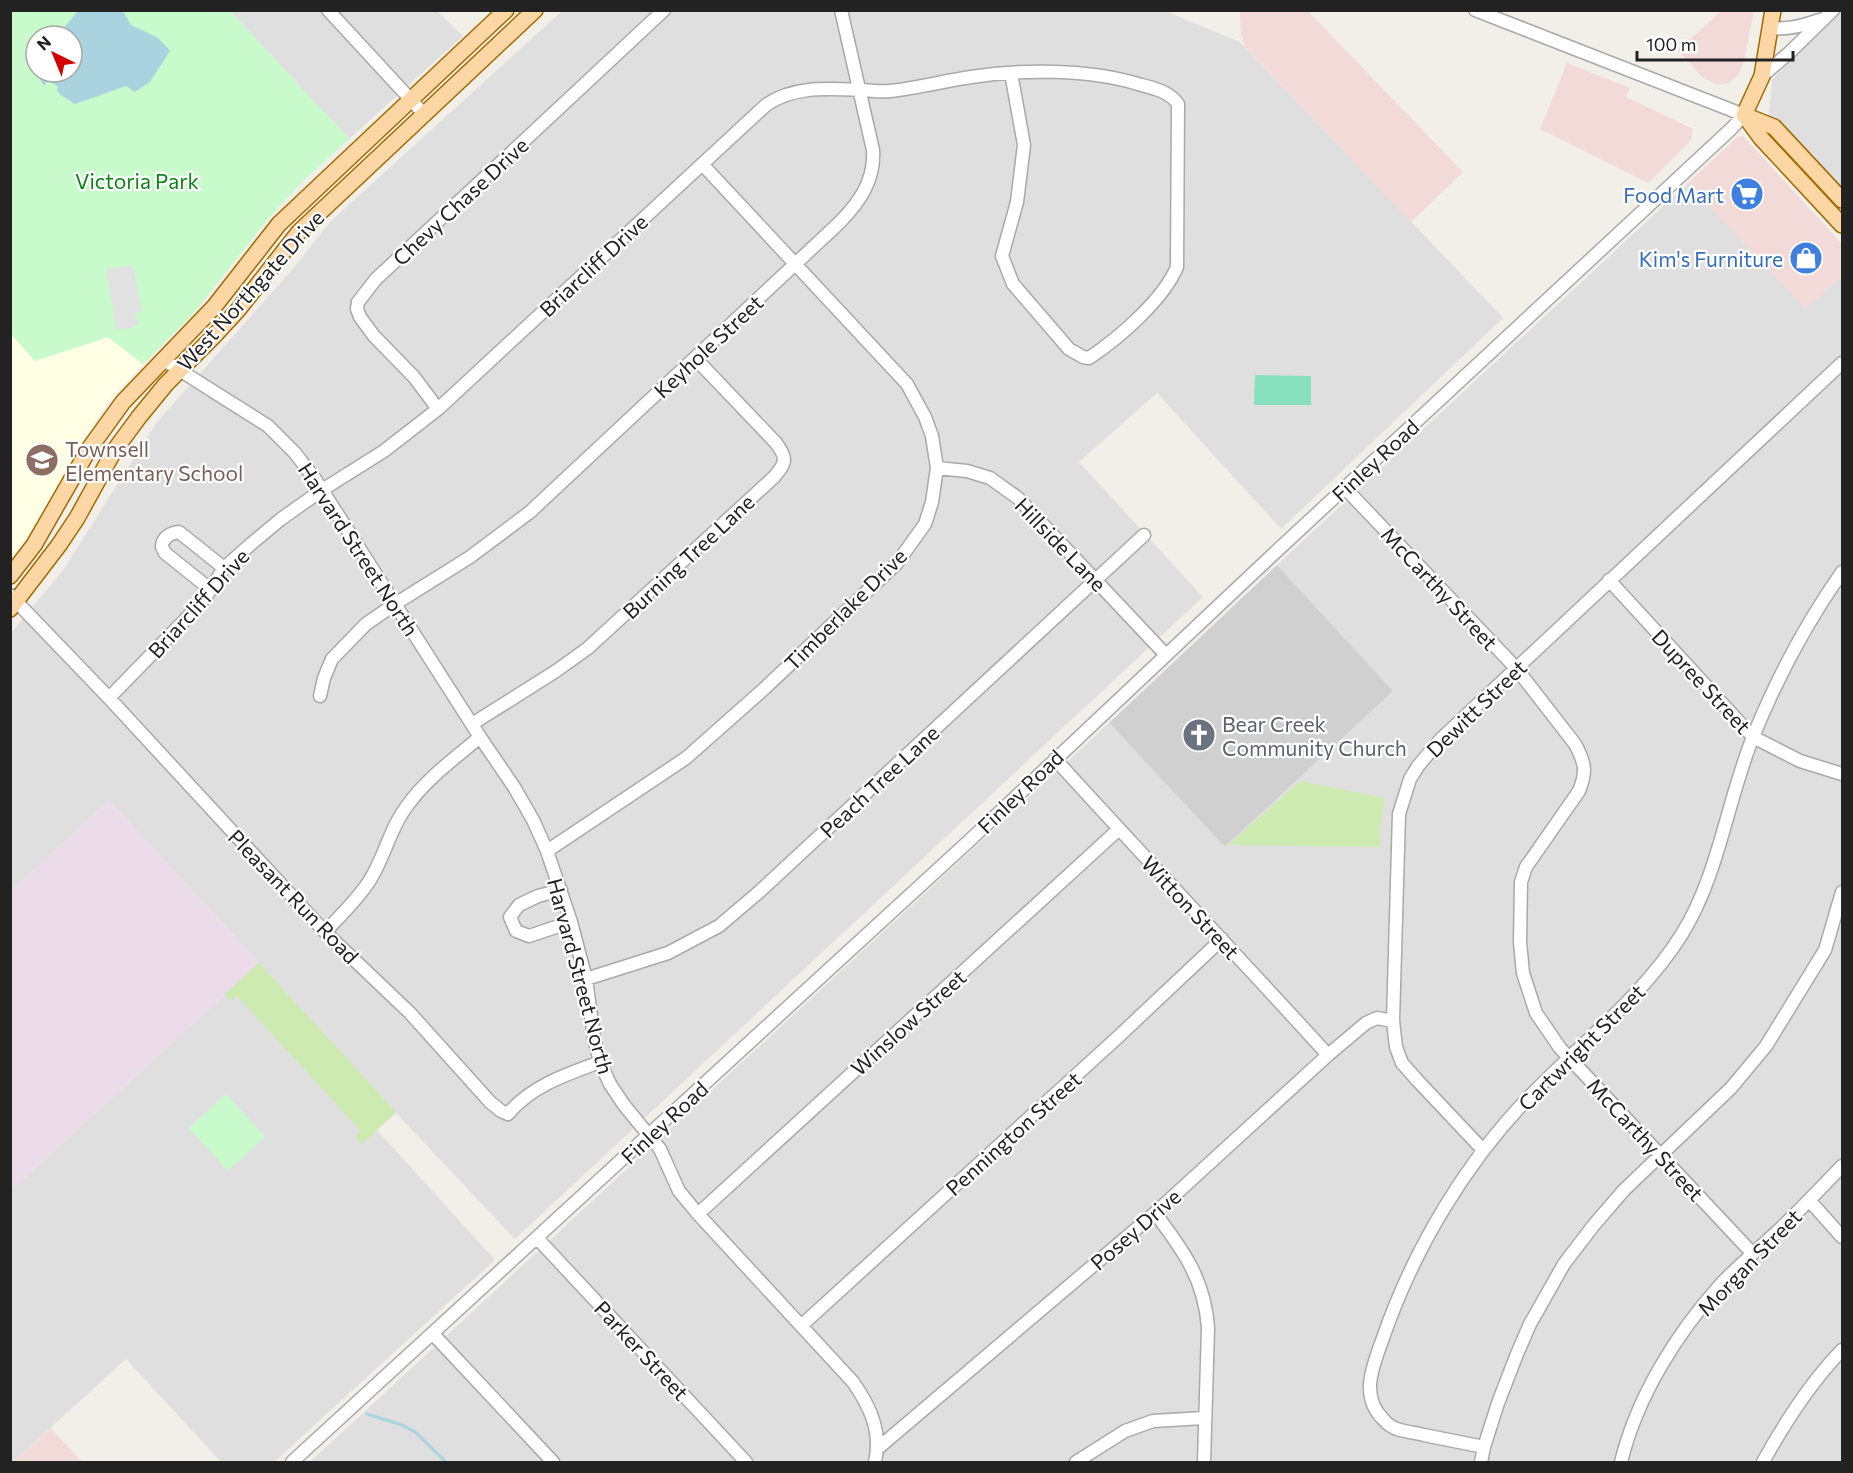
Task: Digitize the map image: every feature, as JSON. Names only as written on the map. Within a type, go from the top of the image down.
[{"type":"main road","name":"West Northgate Drive","points":[[10,576],[39,538],[89,449],[123,402],[162,359],[214,308],[279,224],[506,10]]},
{"type":"main road","name":"West Northgate Drive","points":[[13,602],[71,527],[114,451],[139,417],[179,371],[238,310],[304,227],[535,10]]},
{"type":"main road","points":[[1744,115],[1762,76],[1775,28],[1773,10]]},
{"type":"main road","points":[[1744,115],[1774,127],[1840,193]]},
{"type":"main road","points":[[1744,115],[1761,138],[1842,225]]},
{"type":"street","points":[[328,10],[424,114]]},
{"type":"street","name":"Chevy Chase Drive","points":[[438,409],[414,377],[365,326],[357,309],[358,302],[376,279],[664,10]]},
{"type":"street","name":"Keyhole Street","points":[[320,696],[332,659],[366,624],[470,557],[530,512],[860,201],[867,188],[874,162],[873,150],[841,10]]},
{"type":"street","points":[[1475,10],[1491,13],[1744,115]]},
{"type":"street","points":[[1775,28],[1803,26],[1829,14]]},
{"type":"street","points":[[1762,76],[1829,14]]},
{"type":"street","points":[[1775,28],[1797,35],[1812,31]]},
{"type":"street","name":"Briarcliff Drive","points":[[109,698],[184,621],[225,568],[281,519],[384,451],[438,409],[766,105],[778,97],[796,91],[888,92],[971,77],[1011,73],[1068,72],[1128,81],[1156,89],[1174,98],[1178,104],[1177,267],[1173,278],[1158,299],[1097,353],[1089,358],[1069,349],[1013,284],[1002,256],[1017,202],[1024,145],[1011,73]]},
{"type":"street","name":"Finley Road","points":[[292,1462],[970,840],[1744,115]]},
{"type":"street","name":"Timberlake Drive","points":[[547,851],[686,758],[765,688],[897,563],[925,524],[932,502],[937,468],[932,436],[925,417],[907,384],[702,164]]},
{"type":"street","points":[[1823,204],[1840,193]]},
{"type":"street","name":"Burning Tree Lane","points":[[472,724],[588,648],[774,477],[783,466],[784,458],[776,443],[695,358]]},
{"type":"street","name":"Harvard Street North","points":[[162,359],[268,426],[295,453],[322,490],[514,787],[547,851],[561,890],[585,979],[600,1062],[610,1084],[660,1149],[679,1191],[853,1382],[865,1400],[874,1421],[878,1449],[875,1462]]},
{"type":"street","name":"Dewitt Street","points":[[1483,1150],[1402,1063],[1396,1047],[1393,1021],[1399,814],[1410,779],[1441,739],[1842,363]]},
{"type":"street","name":"Hillside Lane","points":[[937,468],[967,471],[990,478],[1018,498],[1166,655]]},
{"type":"street","name":"McCarthy Street","points":[[1345,488],[1516,668],[1575,744],[1585,771],[1579,791],[1526,867],[1521,882],[1520,942],[1523,973],[1536,1013],[1569,1057],[1752,1253]]},
{"type":"street","points":[[210,589],[165,553],[162,547],[164,539],[179,532],[225,568]]},
{"type":"street","name":"Peach Tree Lane","points":[[585,979],[668,953],[718,926],[768,884],[1144,536]]},
{"type":"street","name":"Cartwright Street","points":[[1484,1447],[1395,1429],[1383,1420],[1373,1406],[1369,1395],[1370,1377],[1396,1301],[1433,1228],[1483,1150],[1532,1093],[1660,966],[1683,931],[1705,886],[1753,737],[1790,657],[1842,572]]},
{"type":"street","name":"Dupree Street","points":[[1609,580],[1753,737],[1800,760],[1842,774]]},
{"type":"street","name":"Pleasant Run Road","points":[[13,602],[109,698],[325,932],[410,1013],[501,1112],[508,1114],[526,1095],[564,1075],[600,1062]]},
{"type":"street","points":[[325,932],[356,899],[370,880],[396,822],[407,805],[422,788],[480,736]]},
{"type":"street","name":"Witton Street","points":[[1054,759],[1328,1055]]},
{"type":"street","name":"Winslow Street","points":[[698,1214],[1118,830]]},
{"type":"street","points":[[561,890],[538,896],[519,905],[510,917],[516,931],[529,936],[571,922]]},
{"type":"street","points":[[1481,1462],[1498,1403],[1517,1354],[1542,1302],[1564,1264],[1608,1208],[1731,1088],[1766,1046],[1825,950],[1842,892]]},
{"type":"street","name":"Pennington Street","points":[[802,1325],[1222,939]]},
{"type":"street","name":"Posey Drive","points":[[878,1449],[1155,1213],[1366,1023],[1377,1018],[1393,1021]]},
{"type":"street","name":"Morgan Street","points":[[1621,1462],[1639,1410],[1676,1342],[1706,1301],[1842,1166]]},
{"type":"street","points":[[1809,1200],[1842,1237]]},
{"type":"street","points":[[1155,1213],[1180,1246],[1192,1267],[1207,1309],[1203,1462]]},
{"type":"street","name":"Parker Street","points":[[537,1239],[746,1462]]},
{"type":"street","points":[[433,1334],[553,1462]]},
{"type":"street","points":[[1763,1462],[1776,1437],[1803,1397],[1842,1350]]},
{"type":"street","points":[[1076,1462],[1125,1431],[1153,1421],[1204,1418]]},
{"type":"shaded area","points":[[230,11],[437,11],[463,36],[349,139]]},
{"type":"shaded area","points":[[562,11],[1165,11],[1240,42],[1503,318],[1281,529],[1157,393],[1079,462],[1203,597],[515,1239],[396,1113],[377,1130],[495,1260],[274,1462],[221,1462],[126,1359],[11,1462],[11,1190],[259,963],[109,801],[11,891],[11,633],[63,570],[157,422],[292,270],[331,221]]},
{"type":"shaded area","points":[[1240,11],[1308,11],[1463,172],[1411,222],[1245,47],[1241,34]]},
{"type":"shaded area","points":[[1721,11],[1754,11],[1740,71],[1728,83],[1717,85],[1702,77],[1678,50]]},
{"type":"shaded area","points":[[1842,11],[1842,194],[1769,115],[1772,80]]},
{"type":"shaded area","points":[[1567,63],[1630,88],[1626,97],[1693,129],[1691,140],[1648,183],[1540,129]]},
{"type":"shaded area","points":[[1743,136],[1842,244],[1842,276],[1805,309],[1688,183],[1737,137]]},
{"type":"shaded area","points":[[1688,183],[1805,308],[1842,276],[1842,1462],[310,1462],[1109,723],[1225,847],[1393,691],[1277,565]]},
{"type":"shaded area","points":[[133,265],[142,312],[136,312],[135,316],[139,324],[129,329],[116,329],[106,269]]},
{"type":"shaded area","name":"Townsell Elementary School","points":[[11,334],[35,361],[108,337],[143,364],[107,404],[83,441],[38,521],[11,559]]},
{"type":"shaded area","name":"Bear Creek Community Church","points":[[1277,565],[1393,691],[1225,847],[1109,723]]},
{"type":"shaded area","points":[[109,801],[259,963],[11,1190],[11,891]]},
{"type":"shaded area","points":[[51,1428],[82,1462],[13,1462]]},
{"type":"green space","name":"Victoria Park","points":[[11,11],[230,11],[349,139],[303,181],[267,220],[194,313],[143,364],[108,337],[35,361],[11,334]]},
{"type":"green space","points":[[1255,375],[1311,376],[1311,405],[1254,405]]},
{"type":"green space","points":[[1300,781],[1385,798],[1380,827],[1380,847],[1228,845]]},
{"type":"green space","points":[[259,963],[396,1112],[362,1144],[355,1136],[361,1131],[237,996],[231,1001],[225,994]]},
{"type":"green space","points":[[226,1094],[265,1137],[228,1171],[189,1128]]},
{"type":"water","points":[[78,11],[123,11],[131,25],[158,38],[170,51],[150,82],[135,92],[126,86],[75,104],[61,95],[57,91],[58,87],[54,84],[84,84],[84,24],[67,24]]},
{"type":"waterway","points":[[367,1414],[402,1425],[415,1432],[446,1462]]},
{"type":"place","name":"Food Mart","points":[[1747,194]]},
{"type":"place","name":"Kim's Furniture","points":[[1806,258]]},
{"type":"place","name":"Townsell Elementary School","points":[[42,460]]},
{"type":"place","name":"Bear Creek Community Church","points":[[1199,735]]}]
